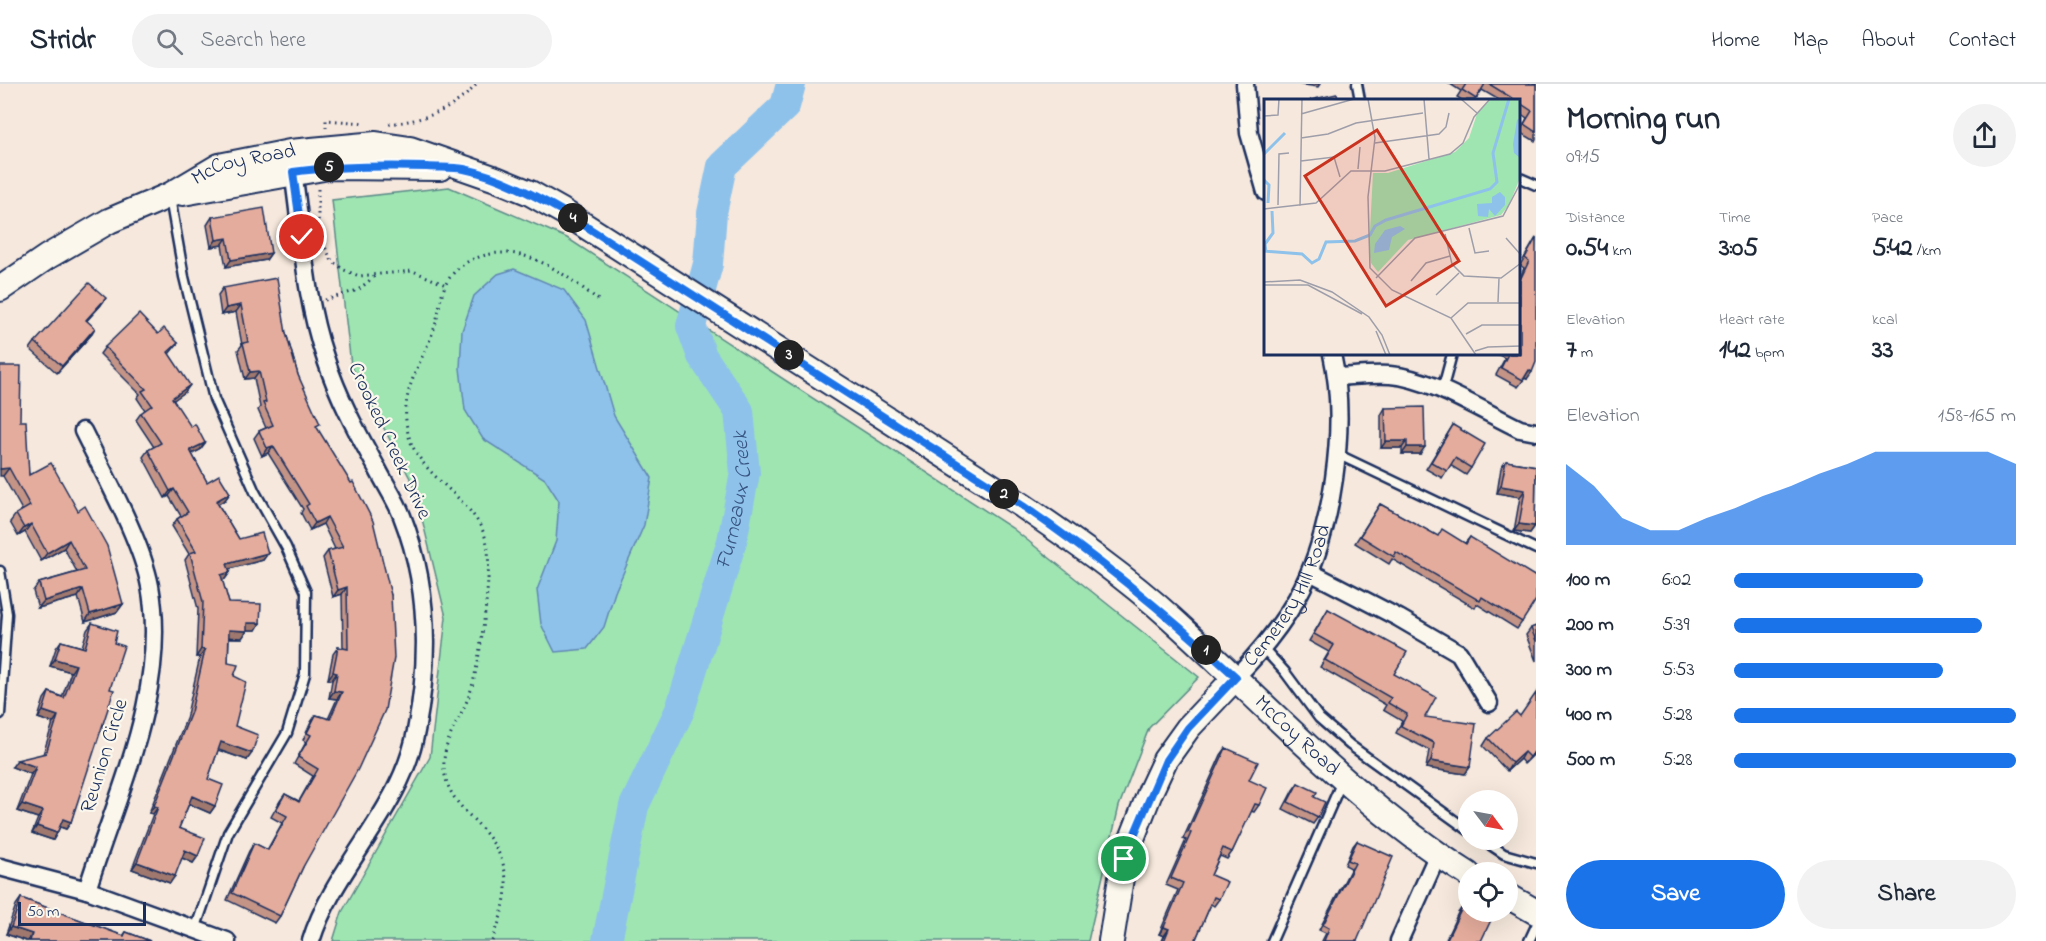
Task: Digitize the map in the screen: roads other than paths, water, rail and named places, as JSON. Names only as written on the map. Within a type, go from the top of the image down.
[{"type":"street","points":[[1245,84],[1249,133],[1264,185]]},
{"type":"street","name":"McCoy Road","points":[[0,289],[47,257],[109,221],[170,195],[291,162],[328,167],[463,169],[530,193],[619,246],[1092,553],[1170,617],[1343,778],[1458,867]]},
{"type":"street","name":"Crooked Creek Drive","points":[[291,162],[312,303],[324,355],[343,406],[402,514],[414,550],[427,626],[416,733],[402,773],[384,813],[330,898],[311,941]]},
{"type":"street","name":"Cemetery Hill Road","points":[[1111,941],[1124,859],[1151,790],[1166,760],[1188,728],[1263,648],[1297,597],[1310,572],[1330,500],[1337,454],[1338,377],[1333,356]]},
{"type":"street","points":[[1338,377],[1389,375],[1424,384],[1520,429],[1536,432]]},
{"type":"street","name":"Reunion Circle","points":[[83,431],[142,560],[150,586],[153,650],[144,719],[87,890]]},
{"type":"street","points":[[1310,572],[1399,618],[1459,653],[1489,703]]},
{"type":"street","points":[[1399,941],[1438,854]]},
{"type":"street","points":[[0,867],[87,890],[228,941]]},
{"type":"street","points":[[1518,902],[1536,912]]},
{"type":"lane","points":[[1357,84],[1360,99]]},
{"type":"lane","points":[[1521,178],[1536,185]]},
{"type":"lane","points":[[170,195],[184,278],[214,399],[255,492],[286,546],[306,592],[305,674],[287,733],[228,833],[195,930]]},
{"type":"lane","points":[[1442,392],[1451,356]]},
{"type":"lane","points":[[1337,454],[1536,549]]},
{"type":"lane","points":[[0,571],[8,614],[0,714]]},
{"type":"lane","points":[[1263,648],[1285,672],[1319,718],[1342,738],[1458,823]]},
{"type":"lane","points":[[1272,941],[1343,778]]},
{"type":"lane","points":[[1498,850],[1504,854],[1536,863]]},
{"type":"lane","points":[[1529,941],[1536,926]]},
{"type":"water","points":[[514,269],[564,290],[586,320],[614,416],[652,478],[644,525],[615,592],[604,627],[587,649],[555,652],[541,624],[537,590],[556,541],[559,501],[545,479],[483,439],[465,410],[460,368],[462,331],[474,296],[498,274]]},
{"type":"waterway","name":"Furneaux Creek","points":[[607,941],[634,806],[680,710],[732,541],[745,473],[739,411],[702,356],[691,326],[708,264],[712,213],[722,166],[785,106],[791,84]]}]
